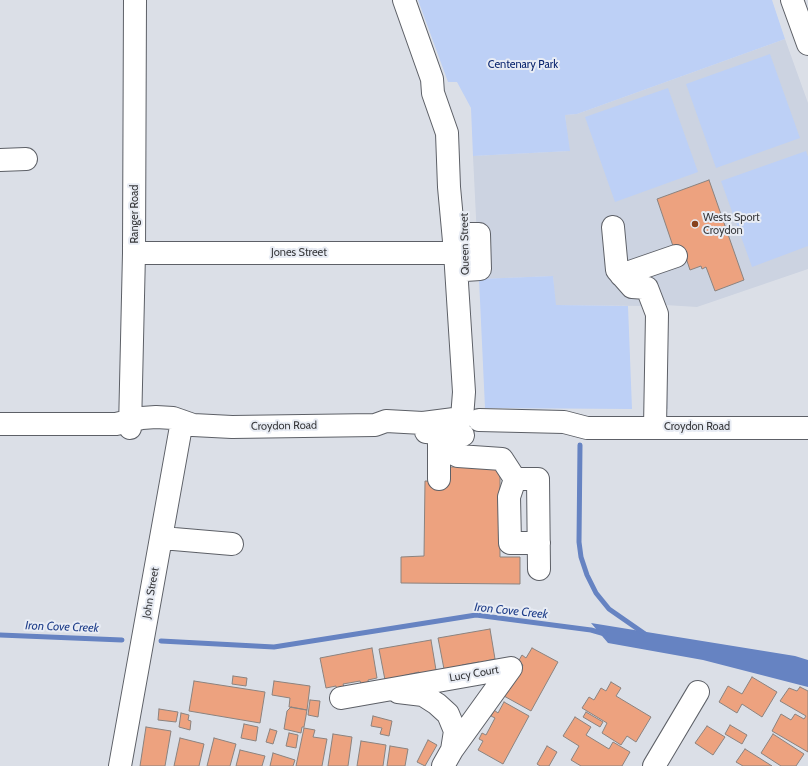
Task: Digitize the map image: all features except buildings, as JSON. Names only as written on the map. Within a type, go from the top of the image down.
[{"type":"street","name":"Ranger Road","points":[[125,424],[134,253],[135,0]]},
{"type":"street","name":"Queen Street","points":[[404,0],[432,79],[434,93],[447,133],[449,187],[463,252],[473,394],[470,424]]},
{"type":"street","points":[[792,0],[808,44]]},
{"type":"street","points":[[0,160],[26,159]]},
{"type":"street","points":[[613,227],[617,270],[632,286],[647,288],[656,314],[655,427]]},
{"type":"street","name":"Jones Street","points":[[134,253],[463,252]]},
{"type":"street","points":[[622,275],[676,256]]},
{"type":"street","name":"Croydon Road","points":[[0,424],[125,424],[156,417],[173,418],[185,425],[232,427],[375,425],[386,421],[423,423],[439,434],[470,424],[564,422],[586,428],[808,428]]},
{"type":"street","name":"John Street","points":[[120,766],[162,538],[185,425]]},
{"type":"street","points":[[439,434],[439,479]]},
{"type":"street","points":[[439,434],[458,456],[502,459],[515,479]]},
{"type":"street","points":[[515,479],[509,497],[510,542],[539,543]]},
{"type":"street","points":[[515,479],[538,479],[539,568]]},
{"type":"street","points":[[162,538],[232,544]]},
{"type":"street","name":"Lucy Court","points":[[341,698],[511,668],[448,758]]},
{"type":"street","name":"Lucy Court","points":[[385,690],[423,695],[437,704],[448,714],[455,731],[448,758]]},
{"type":"street","points":[[654,766],[698,692]]},
{"type":"shaded area","points":[[785,39],[808,103],[808,269],[697,307],[665,305],[668,409],[645,407],[645,306],[555,305],[553,276],[479,279],[473,156],[569,151],[565,115],[577,114]]},
{"type":"green space","name":"Centenary Park","points":[[418,0],[772,0],[785,39],[577,114],[565,115],[570,151],[473,156],[471,108],[457,82],[448,82]]},
{"type":"green space","points":[[770,54],[800,138],[716,168],[686,84]]},
{"type":"green space","points":[[668,88],[698,172],[615,202],[585,117]]},
{"type":"green space","points":[[806,151],[808,157],[808,246],[752,267],[721,181]]},
{"type":"green space","points":[[553,276],[556,305],[628,306],[632,409],[485,408],[479,279]]},
{"type":"water","points":[[591,623],[795,656],[808,660],[808,687],[703,660],[608,643]]},
{"type":"waterway","points":[[580,445],[579,542],[581,557],[587,575],[596,593],[609,609],[645,634]]},
{"type":"waterway","name":"Iron Cove Creek","points":[[161,641],[274,647],[476,615],[591,630],[605,634]]},
{"type":"waterway","name":"Iron Cove Creek","points":[[0,635],[122,640]]},
{"type":"place","name":"Wests Sport Croydon","points":[[695,224]]}]
